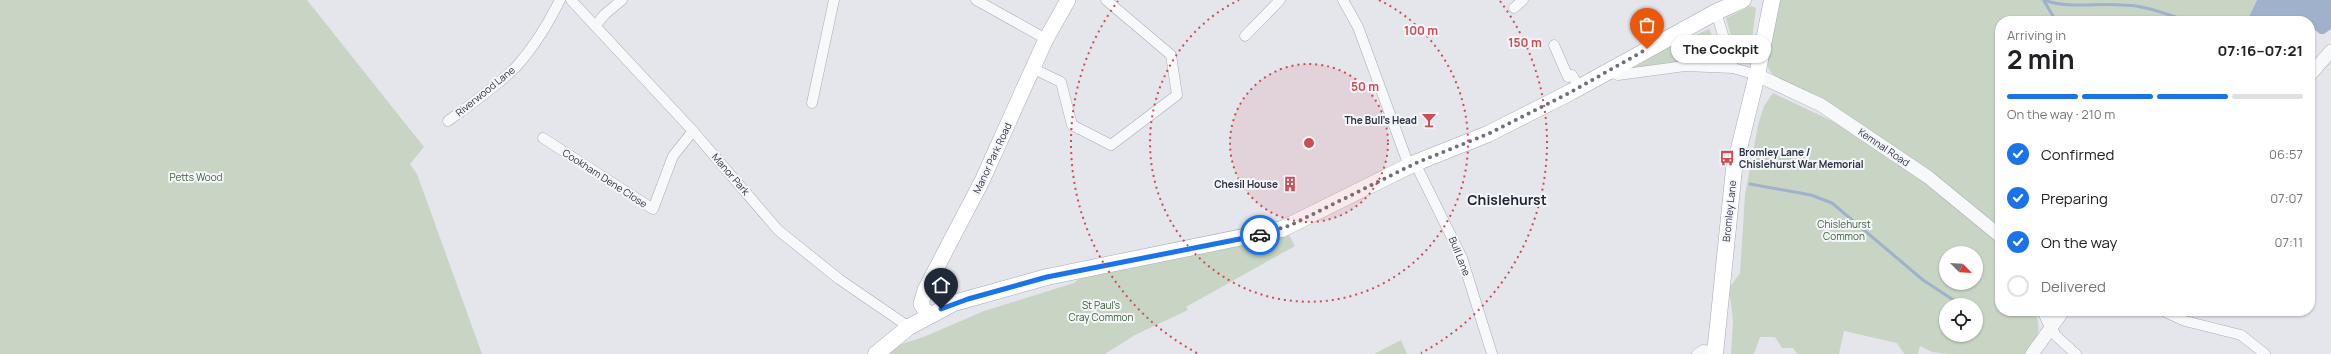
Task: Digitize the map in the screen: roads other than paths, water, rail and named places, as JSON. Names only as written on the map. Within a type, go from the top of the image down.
[{"type":"main road","name":"Manor Park Road","points":[[928,315],[921,304],[925,290],[982,181],[1032,68],[1068,0]]},
{"type":"main road","points":[[876,354],[909,327],[928,315],[954,303],[1047,277],[1282,229],[1412,165],[1488,134],[1608,71],[1716,8],[1743,0]]},
{"type":"main road","name":"Bromley Lane","points":[[1715,352],[1734,169],[1757,75],[1772,0]]},
{"type":"street","name":"Riverwood Lane","points":[[448,121],[516,67],[543,30],[560,0]]},
{"type":"street","name":"Manor Park","points":[[570,0],[693,131],[778,230],[840,279],[909,327]]},
{"type":"street","points":[[595,26],[605,14],[622,0]]},
{"type":"street","points":[[812,103],[834,0]]},
{"type":"street","points":[[976,0],[1046,39]]},
{"type":"street","points":[[1032,68],[1061,82],[1072,125],[1111,145],[1177,95],[1171,56],[1106,0]]},
{"type":"street","points":[[1245,36],[1280,0]]},
{"type":"street","name":"Bull Lane","points":[[1343,0],[1358,26],[1412,165],[1462,258],[1492,354]]},
{"type":"street","points":[[1514,8],[1523,0]]},
{"type":"street","points":[[1716,8],[1733,68]]},
{"type":"street","points":[[1554,45],[1568,78],[1572,75],[1579,87]]},
{"type":"street","points":[[2315,69],[2331,51]]},
{"type":"street","points":[[1608,71],[1618,75],[1685,66],[1733,68],[1757,75]]},
{"type":"street","name":"Kemnal Road","points":[[1757,75],[1821,105],[1928,177],[1995,232]]},
{"type":"street","name":"Cookham Dene Close","points":[[543,138],[653,209],[673,156],[693,131]]},
{"type":"street","points":[[2046,316],[2056,336],[2076,354]]},
{"type":"street","points":[[2032,354],[2059,316]]},
{"type":"street","points":[[2174,316],[2185,321],[2241,335],[2265,354]]},
{"type":"street","points":[[1697,354],[1703,350],[1715,352]]},
{"type":"water","points":[[2257,0],[2331,0],[2331,29],[2324,34],[2320,34],[2315,30],[2315,16],[2249,16]]},
{"type":"waterway","points":[[2044,0],[2053,3],[2072,5],[2129,5],[2143,7],[2173,16]]},
{"type":"waterway","points":[[2044,1],[2053,16]]},
{"type":"waterway","points":[[1750,184],[1811,195],[1832,203],[1923,280],[1950,298]]},
{"type":"place","name":"The Cockpit","points":[[1647,49]]},
{"type":"place","name":"The Bull's Head","points":[[1429,120]]},
{"type":"place","name":"Bromley Lane / Chislehurst War Memorial","points":[[1727,158]]},
{"type":"place","name":"Chesil House","points":[[1290,184]]},
{"type":"district","name":"Chislehurst","points":[[1507,200]]},
{"type":"park label","name":"Petts Wood","points":[[196,177]]},
{"type":"park label","name":"Chislehurst Common","points":[[1844,230]]},
{"type":"park label","name":"St Paul's Cray Common","points":[[1101,310]]}]
